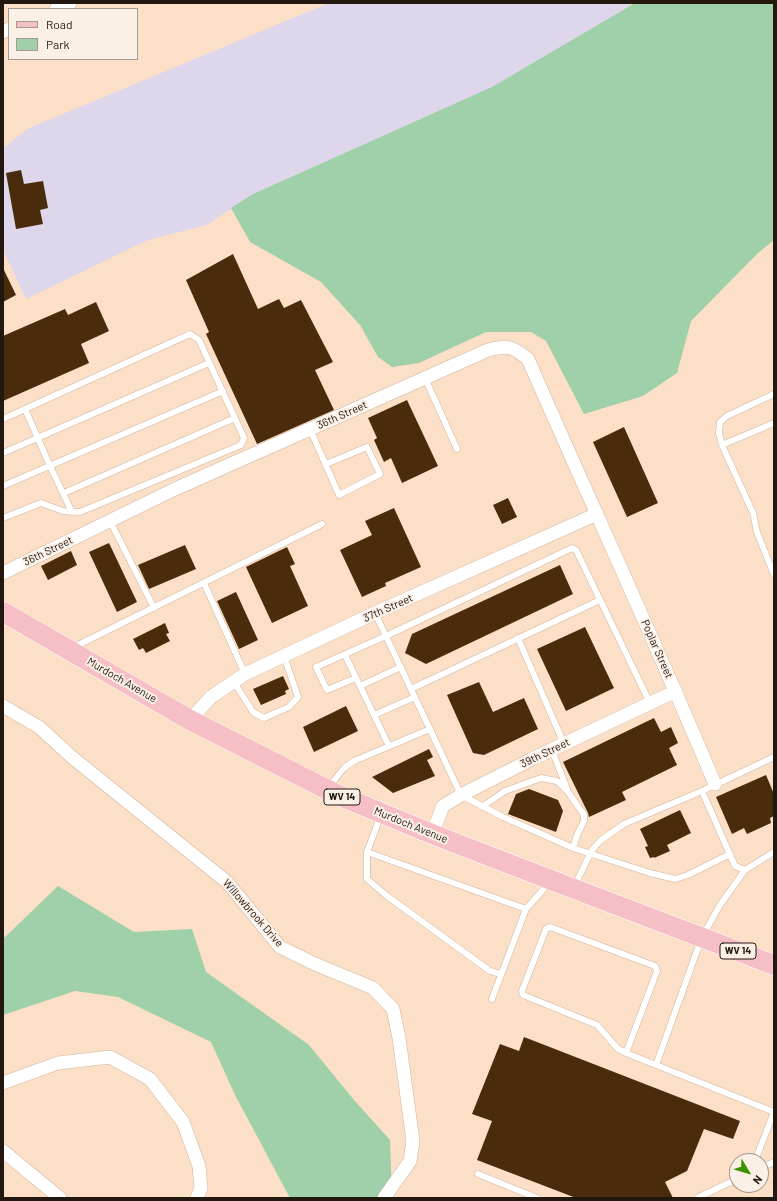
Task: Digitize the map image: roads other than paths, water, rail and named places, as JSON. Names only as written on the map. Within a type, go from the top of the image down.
[{"type":"main road","name":"Murdoch Avenue","points":[[3,612],[190,720],[338,796],[432,834],[774,965]]},
{"type":"street","points":[[58,8],[70,3]]},
{"type":"street","name":"36th Street","points":[[3,574],[175,489],[488,350],[503,346],[517,350],[528,358],[597,514]]},
{"type":"street","name":"37th Street","points":[[190,720],[211,697],[245,674],[375,613],[597,514]]},
{"type":"street","name":"Poplar Street","points":[[597,514],[676,691],[715,784]]},
{"type":"street","name":"39th Street","points":[[432,834],[443,806],[461,795],[676,691]]},
{"type":"street","name":"Willowbrook Drive","points":[[3,706],[39,727],[73,758],[227,882],[280,947],[315,964],[373,988],[394,1009],[413,1141],[410,1161],[384,1198]]},
{"type":"street","points":[[3,1083],[58,1063],[110,1057],[150,1079],[183,1122],[199,1166],[201,1188],[197,1198]]},
{"type":"street","points":[[3,1151],[60,1198]]},
{"type":"lane","points":[[3,419],[190,334],[199,340],[244,438],[241,444],[80,512],[63,511],[41,503],[3,518]]},
{"type":"lane","points":[[3,453],[209,363]]},
{"type":"lane","points":[[425,378],[457,449]]},
{"type":"lane","points":[[3,486],[223,391]]},
{"type":"lane","points":[[774,394],[727,416],[720,422],[719,433],[722,445],[753,513],[757,532],[774,575]]},
{"type":"lane","points":[[26,409],[50,466],[72,512]]},
{"type":"lane","points":[[64,493],[235,418]]},
{"type":"lane","points":[[722,445],[774,423]]},
{"type":"lane","points":[[310,429],[339,495],[380,474],[367,448],[326,464]]},
{"type":"lane","points":[[110,521],[154,608]]},
{"type":"lane","points":[[69,650],[322,524]]},
{"type":"lane","points":[[356,678],[327,690],[316,668],[572,548],[576,550],[650,703]]},
{"type":"lane","points":[[204,583],[245,674]]},
{"type":"lane","points":[[411,689],[600,600]]},
{"type":"lane","points":[[375,613],[461,795],[503,817],[573,848],[650,873],[675,879],[688,875],[730,854]]},
{"type":"lane","points":[[518,638],[564,744]]},
{"type":"lane","points":[[345,655],[389,746]]},
{"type":"lane","points":[[234,682],[253,712],[264,718],[289,707],[298,697],[284,656]]},
{"type":"lane","points":[[360,686],[401,667]]},
{"type":"lane","points":[[374,716],[415,697]]},
{"type":"lane","points":[[327,790],[344,768],[354,761],[430,729]]},
{"type":"lane","points":[[552,750],[568,792]]},
{"type":"lane","points":[[574,888],[590,854],[601,840],[624,824],[702,791],[774,757]]},
{"type":"lane","points":[[483,806],[505,791],[541,778],[557,781],[568,792],[584,815],[584,821],[577,835],[573,848]]},
{"type":"lane","points":[[702,791],[735,866],[745,870]]},
{"type":"lane","points":[[381,813],[367,852],[367,879],[387,896],[490,971],[502,974]]},
{"type":"lane","points":[[367,852],[526,909]]},
{"type":"lane","points":[[656,1065],[702,937],[720,905],[745,870],[774,852]]},
{"type":"lane","points":[[492,999],[526,909],[551,880]]},
{"type":"lane","points":[[626,1053],[657,971],[655,966],[550,927],[546,929],[522,991],[524,995],[597,1025],[618,1050],[774,1112],[758,1153]]},
{"type":"lane","points":[[478,1174],[537,1198]]},
{"type":"lane","points":[[697,1198],[729,1183]]}]
